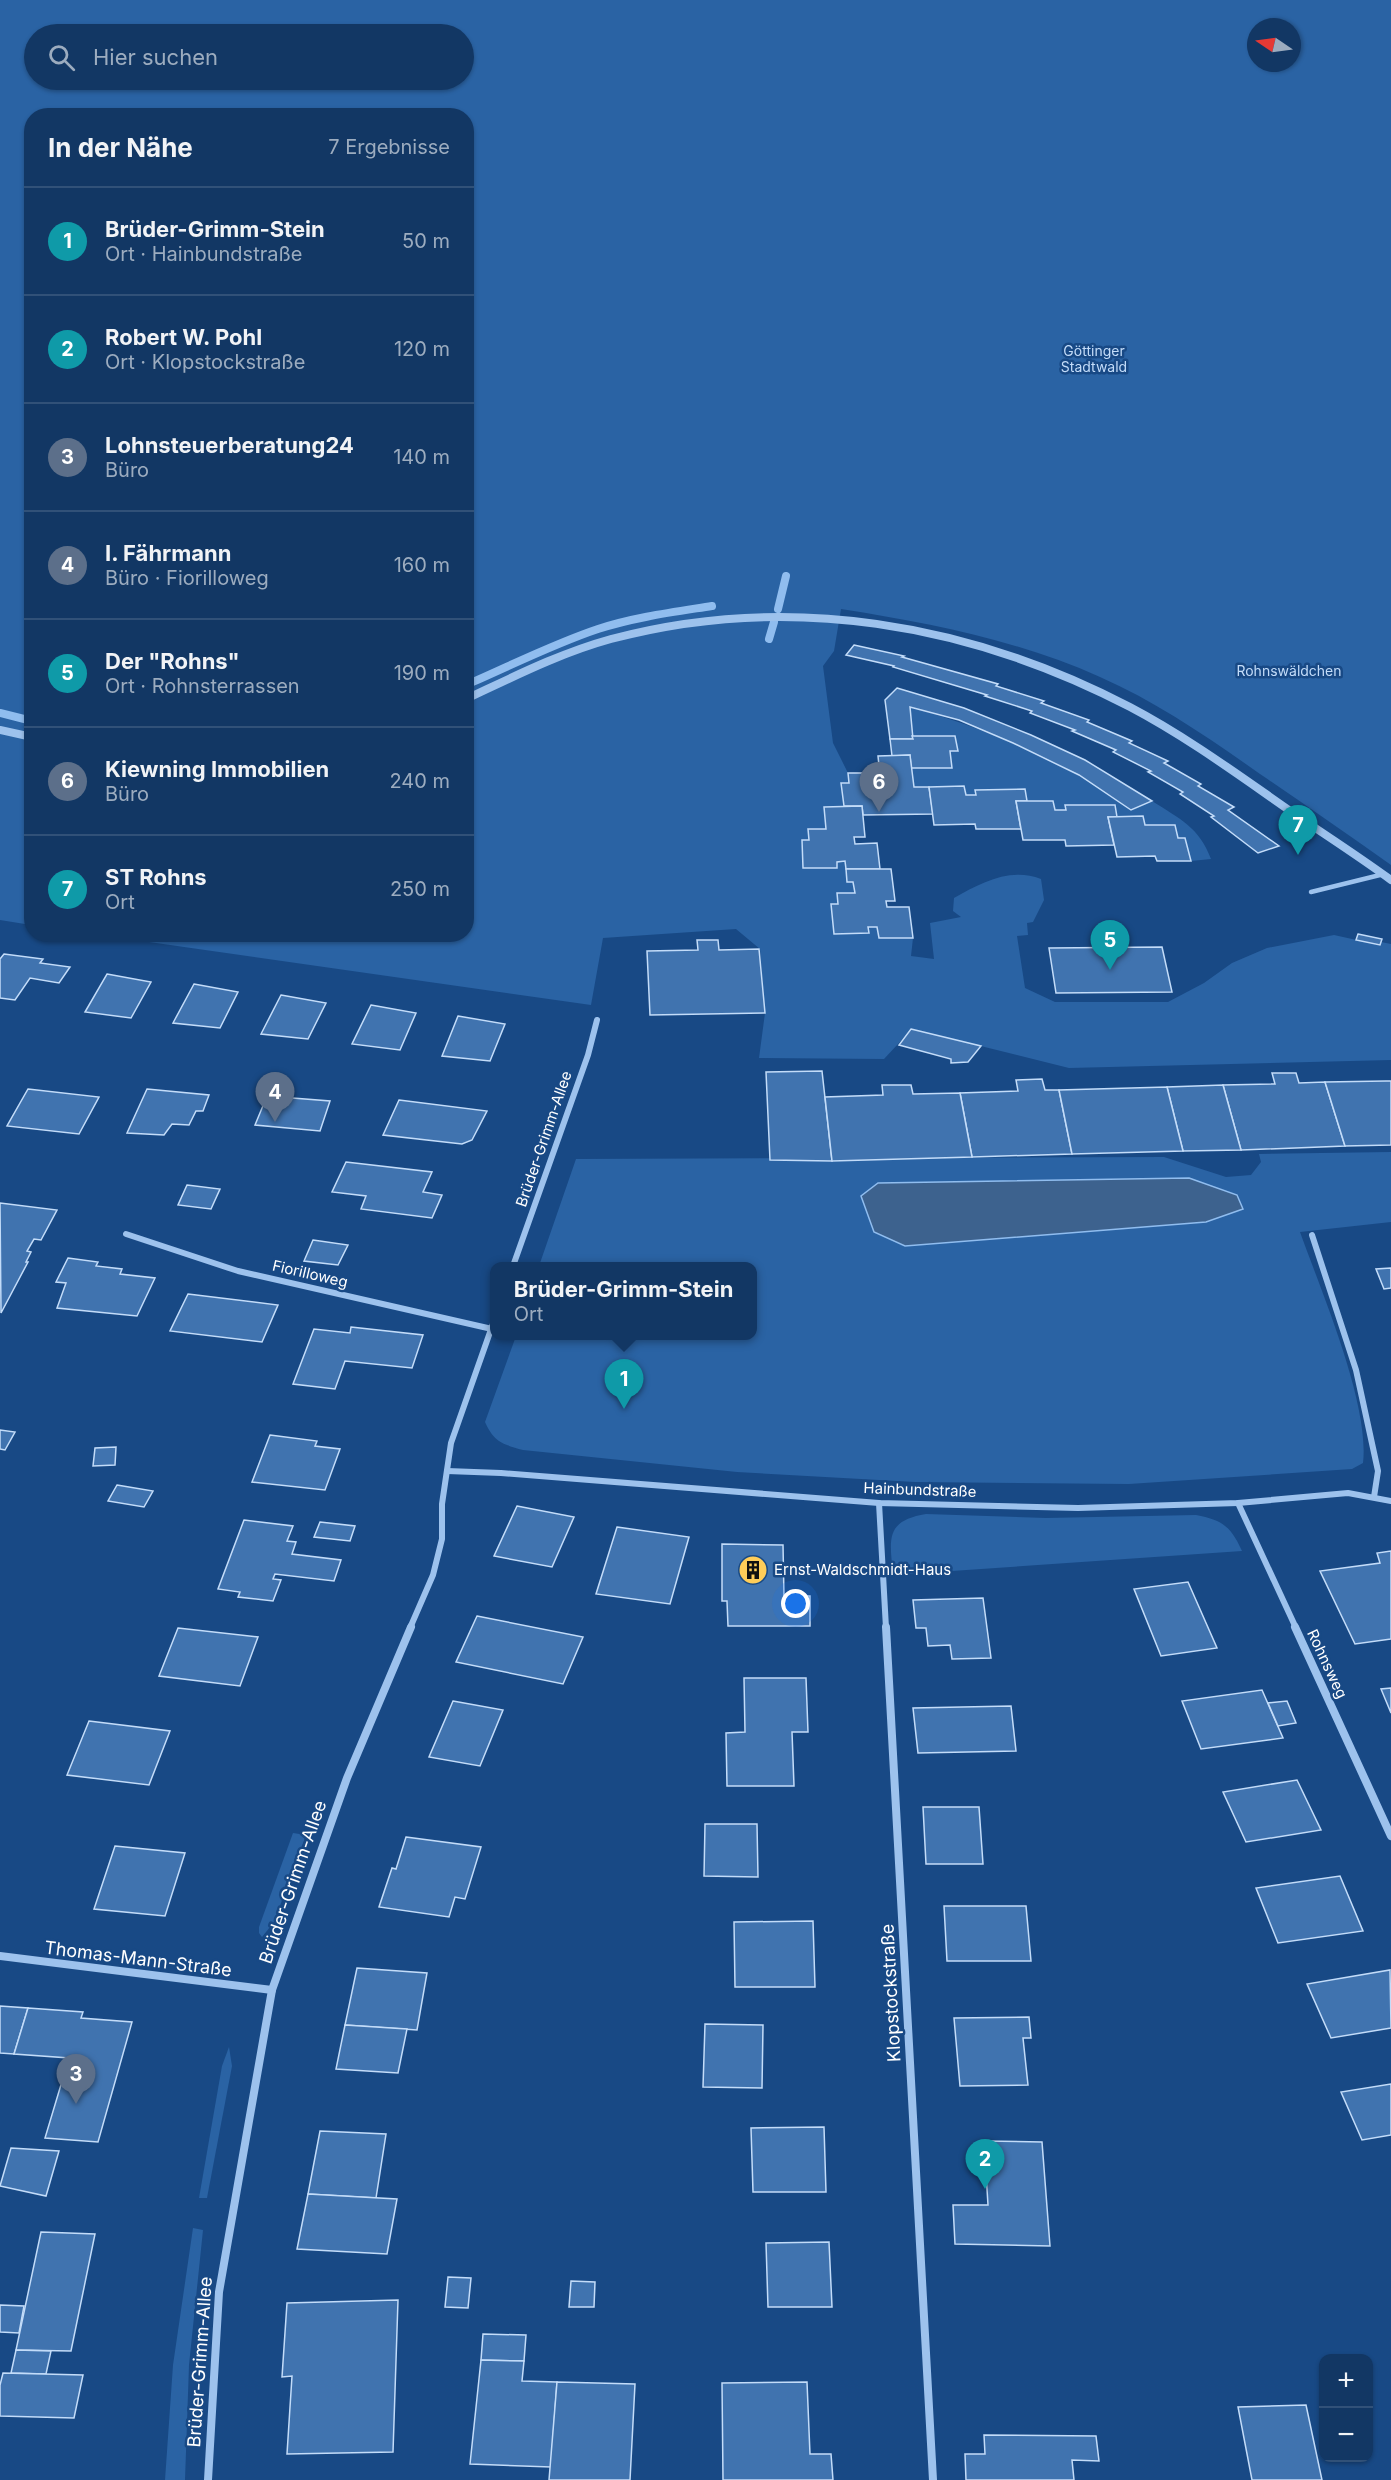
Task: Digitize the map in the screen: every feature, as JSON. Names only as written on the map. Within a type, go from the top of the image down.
[{"type":"street","points":[[474,695],[549,662],[610,640],[704,620],[760,614],[807,615],[904,626],[953,637],[1020,658],[1103,693],[1198,747],[1387,877]]},
{"type":"street","points":[[0,730],[24,736]]},
{"type":"street","points":[[1311,892],[1387,877]]},
{"type":"street","name":"Brüder-Grimm-Allee","points":[[514,1262],[588,1054],[597,1020]]},
{"type":"street","name":"Fiorilloweg","points":[[126,1234],[238,1271],[490,1329]]},
{"type":"street","points":[[1312,1234],[1356,1370],[1378,1471],[1374,1497]]},
{"type":"street","name":"Brüder-Grimm-Allee","points":[[208,2480],[219,2292],[272,1990],[347,1778],[433,1575],[442,1539],[442,1504],[451,1443],[490,1335]]},
{"type":"street","name":"Hainbundstraße","points":[[447,1472],[501,1473],[879,1503],[1078,1508],[1238,1503],[1347,1493],[1391,1501]]},
{"type":"street","name":"Klopstockstraße","points":[[879,1503],[933,2480]]},
{"type":"street","name":"Rohnsweg","points":[[1238,1503],[1391,1836]]},
{"type":"street","name":"Thomas-Mann-Straße","points":[[0,1956],[272,1990]]},
{"type":"green space","name":"Göttinger Stadtwald","points":[[0,0],[1391,0],[1391,865],[1202,734],[1162,709],[1100,677],[1037,653],[973,634],[841,609],[834,651],[823,666],[833,743],[848,773],[849,783],[841,783],[844,806],[824,807],[826,829],[808,829],[809,840],[802,841],[804,868],[837,868],[837,862],[845,861],[847,882],[853,882],[855,893],[837,893],[838,904],[831,904],[834,934],[868,933],[868,927],[877,927],[879,938],[913,938],[911,956],[934,959],[930,923],[961,917],[953,911],[954,898],[996,878],[1018,875],[1041,879],[1044,900],[1033,922],[1027,923],[1028,935],[1017,936],[1025,988],[1055,1002],[1168,1002],[1204,983],[1232,963],[1267,948],[1334,935],[1379,945],[1381,942],[1391,944],[1391,1060],[1069,1068],[912,1029],[884,1059],[759,1058],[765,1013],[760,949],[736,929],[603,938],[591,1005],[149,942],[474,942],[474,108],[24,108],[24,924],[0,920]]},
{"type":"green space","points":[[910,707],[975,728],[1036,754],[1084,778],[1131,810],[1152,801],[1188,825],[1201,839],[1211,859],[1191,861],[1185,838],[1178,838],[1175,825],[1145,825],[1143,816],[1117,817],[1114,805],[1066,805],[1066,810],[1055,810],[1053,801],[1027,801],[1025,789],[976,790],[976,795],[966,795],[964,786],[914,787],[911,768],[952,768],[950,751],[958,751],[912,736]]},
{"type":"green space","points":[[1391,1152],[1391,1222],[1300,1232],[1342,1348],[1359,1410],[1363,1439],[1363,1463],[1352,1469],[1129,1484],[915,1482],[737,1472],[523,1450],[509,1446],[495,1438],[485,1422],[515,1340],[757,1340],[757,1262],[540,1262],[576,1159],[1164,1157],[1226,1177],[1251,1175],[1261,1162],[1259,1154]]},
{"type":"green space","points":[[926,1514],[1046,1518],[1196,1515],[1220,1522],[1230,1530],[1242,1551],[893,1575],[891,1542],[896,1527],[912,1517]]},
{"type":"green space","points":[[293,1833],[306,1835],[274,1922],[262,1937],[259,1927]]},
{"type":"green space","points":[[229,2047],[232,2066],[207,2198],[199,2198],[222,2066]]},
{"type":"green space","points":[[193,2228],[203,2230],[189,2365],[185,2480],[165,2480],[173,2365]]},
{"type":"shaded area","points":[[1189,1178],[1237,1195],[1243,1209],[1206,1222],[905,1246],[874,1232],[861,1196],[878,1183]]},
{"type":"building","points":[[854,645],[904,656],[902,657],[998,684],[996,686],[1044,701],[1041,703],[1089,720],[1087,722],[1132,741],[1129,743],[1168,761],[1164,763],[1201,784],[1198,786],[1234,807],[1228,810],[1279,846],[1258,853],[1211,817],[1214,816],[1180,794],[1183,792],[1148,772],[1151,771],[1113,752],[1116,750],[1072,731],[1075,730],[1030,713],[1032,711],[985,696],[987,695],[894,666],[846,655]]},
{"type":"building","points":[[897,688],[964,708],[1031,735],[1085,760],[1152,801],[1131,810],[1079,775],[1013,743],[959,720],[910,707],[913,739],[890,739],[885,700]]},
{"type":"building","points":[[912,736],[955,736],[958,751],[950,751],[952,768],[911,768],[910,755],[892,756],[890,739],[913,739]]},
{"type":"building","points":[[910,755],[914,787],[929,787],[933,814],[863,815],[862,806],[844,806],[841,783],[849,783],[848,773],[868,773],[868,776],[880,776],[878,756]]},
{"type":"building","points":[[964,786],[966,795],[976,795],[975,790],[1025,789],[1027,801],[1016,801],[1021,829],[976,829],[975,824],[934,825],[929,787]]},
{"type":"building","points":[[1016,801],[1053,801],[1055,810],[1066,810],[1065,805],[1115,805],[1117,817],[1108,817],[1114,845],[1066,846],[1065,840],[1023,840]]},
{"type":"building","points":[[862,806],[865,837],[854,837],[855,844],[877,843],[880,869],[846,869],[845,861],[837,862],[837,868],[803,868],[802,840],[809,840],[808,829],[826,829],[824,807]]},
{"type":"building","points":[[1143,816],[1145,825],[1175,825],[1178,838],[1185,838],[1191,861],[1157,861],[1155,856],[1117,857],[1108,817]]},
{"type":"building","points":[[846,869],[891,869],[895,901],[886,901],[887,907],[909,907],[913,938],[879,938],[877,927],[868,927],[869,933],[834,934],[831,904],[838,904],[837,893],[855,893],[853,882],[847,882]]},
{"type":"building","points":[[1358,934],[1382,939],[1380,945],[1356,940]]},
{"type":"building","points":[[697,940],[718,940],[719,950],[759,949],[765,1013],[650,1015],[647,951],[698,950]]},
{"type":"building","points":[[1162,947],[1172,992],[1056,993],[1049,948]]},
{"type":"building","points":[[4,954],[43,959],[40,963],[70,967],[59,983],[30,978],[15,1000],[0,998],[0,959]]},
{"type":"building","points":[[107,974],[151,982],[131,1018],[85,1012]]},
{"type":"building","points":[[194,984],[238,992],[220,1028],[173,1023]]},
{"type":"building","points":[[281,995],[326,1003],[308,1039],[261,1034]]},
{"type":"building","points":[[371,1005],[416,1013],[400,1050],[352,1044]]},
{"type":"building","points":[[458,1016],[505,1024],[490,1061],[442,1056]]},
{"type":"building","points":[[911,1029],[981,1046],[968,1062],[951,1063],[951,1059],[899,1045]]},
{"type":"building","points":[[822,1071],[832,1161],[770,1160],[766,1072]]},
{"type":"building","points":[[1272,1073],[1296,1073],[1299,1083],[1325,1082],[1345,1146],[1241,1150],[1223,1085],[1275,1084]]},
{"type":"building","points":[[1042,1079],[1045,1090],[1059,1090],[1072,1154],[972,1157],[960,1093],[1018,1091],[1016,1080]]},
{"type":"building","points":[[1391,1081],[1391,1145],[1345,1146],[1325,1082]]},
{"type":"building","points":[[882,1085],[911,1085],[913,1094],[960,1093],[972,1157],[832,1161],[825,1097],[883,1095]]},
{"type":"building","points":[[1223,1085],[1241,1150],[1183,1151],[1167,1087]]},
{"type":"building","points":[[1167,1087],[1183,1151],[1072,1154],[1059,1090]]},
{"type":"building","points":[[28,1089],[99,1097],[79,1134],[7,1126]]},
{"type":"building","points":[[147,1089],[209,1095],[203,1111],[196,1111],[189,1125],[172,1124],[164,1135],[127,1133]]},
{"type":"building","points":[[267,1096],[330,1101],[320,1131],[255,1125]]},
{"type":"building","points":[[399,1100],[487,1111],[472,1140],[462,1144],[383,1135]]},
{"type":"building","points":[[346,1162],[432,1172],[423,1192],[442,1195],[432,1218],[361,1209],[366,1196],[332,1192]]},
{"type":"building","points":[[187,1185],[220,1189],[211,1209],[178,1205]]},
{"type":"building","points":[[0,1203],[57,1210],[41,1240],[34,1239],[27,1251],[31,1252],[26,1262],[28,1262],[1,1313]]},
{"type":"building","points":[[313,1240],[348,1245],[338,1265],[304,1261]]},
{"type":"building","points":[[68,1258],[98,1262],[96,1266],[122,1269],[120,1274],[155,1278],[137,1316],[57,1308],[66,1283],[56,1282]]},
{"type":"building","points":[[1391,1268],[1391,1288],[1384,1289],[1376,1269]]},
{"type":"building","points":[[188,1294],[278,1305],[262,1342],[170,1331]]},
{"type":"building","points":[[351,1327],[423,1335],[412,1368],[345,1361],[335,1389],[293,1384],[314,1329],[350,1333]]},
{"type":"building","points":[[0,1430],[15,1432],[5,1450],[0,1449]]},
{"type":"building","points":[[270,1435],[317,1441],[315,1446],[340,1449],[325,1490],[252,1482]]},
{"type":"building","points":[[116,1447],[115,1465],[93,1466],[95,1448]]},
{"type":"building","points":[[117,1485],[153,1491],[144,1507],[108,1501]]},
{"type":"building","points":[[517,1506],[574,1517],[552,1567],[494,1556]]},
{"type":"building","points":[[244,1520],[293,1526],[287,1541],[296,1542],[292,1554],[341,1560],[334,1581],[275,1574],[273,1579],[281,1580],[273,1601],[238,1597],[240,1592],[218,1589]]},
{"type":"building","points":[[320,1522],[355,1526],[350,1541],[314,1537]]},
{"type":"building","points":[[617,1527],[689,1537],[670,1604],[596,1594]]},
{"type":"building","name":"Ernst-Waldschmidt-Haus","points":[[722,1544],[783,1545],[784,1596],[810,1596],[810,1626],[728,1626],[727,1601],[722,1601]]},
{"type":"building","points":[[1391,1551],[1391,1639],[1355,1644],[1320,1571],[1380,1563],[1377,1553]]},
{"type":"building","points":[[1188,1582],[1217,1648],[1161,1656],[1134,1589]]},
{"type":"building","points":[[983,1598],[991,1658],[952,1659],[950,1645],[928,1646],[926,1628],[916,1628],[913,1600]]},
{"type":"building","points":[[477,1616],[583,1637],[563,1684],[456,1662]]},
{"type":"building","points":[[178,1628],[258,1637],[240,1686],[159,1676]]},
{"type":"building","points":[[744,1678],[806,1678],[808,1732],[792,1732],[794,1786],[727,1786],[726,1733],[745,1732]]},
{"type":"building","points":[[1391,1688],[1391,1713],[1381,1689]]},
{"type":"building","points":[[1262,1690],[1283,1738],[1201,1749],[1182,1701]]},
{"type":"building","points":[[453,1701],[503,1710],[480,1766],[429,1757]]},
{"type":"building","points":[[1287,1701],[1296,1723],[1278,1726],[1268,1703]]},
{"type":"building","points":[[1011,1706],[1016,1751],[918,1753],[913,1708]]},
{"type":"building","points":[[89,1721],[170,1731],[149,1785],[67,1775]]},
{"type":"building","points":[[1297,1780],[1321,1830],[1246,1842],[1223,1792]]},
{"type":"building","points":[[923,1807],[979,1807],[983,1864],[926,1864]]},
{"type":"building","points":[[705,1824],[757,1824],[758,1877],[704,1876]]},
{"type":"building","points":[[406,1837],[481,1847],[465,1899],[455,1897],[449,1917],[379,1907],[392,1868],[396,1869]]},
{"type":"building","points":[[115,1846],[185,1853],[165,1916],[94,1909]]},
{"type":"building","points":[[1340,1876],[1363,1931],[1278,1943],[1256,1888]]},
{"type":"building","points":[[944,1906],[1026,1906],[1031,1961],[947,1961]]},
{"type":"building","points":[[813,1921],[815,1987],[735,1987],[734,1922]]},
{"type":"building","points":[[357,1968],[427,1973],[417,2030],[345,2025]]},
{"type":"building","points":[[1390,1970],[1391,2028],[1331,2038],[1307,1984]]},
{"type":"building","points":[[0,2006],[28,2008],[14,2054],[0,2053]]},
{"type":"building","points":[[28,2008],[83,2012],[81,2018],[132,2022],[98,2142],[45,2138],[69,2058],[14,2054]]},
{"type":"building","points":[[1029,2017],[1031,2038],[1023,2038],[1028,2085],[960,2086],[954,2018]]},
{"type":"building","points":[[705,2024],[763,2025],[762,2088],[703,2087]]},
{"type":"building","points":[[345,2025],[407,2029],[398,2073],[336,2069]]},
{"type":"building","points":[[1391,2084],[1391,2135],[1362,2140],[1341,2092]]},
{"type":"building","points":[[824,2127],[826,2192],[753,2192],[751,2128]]},
{"type":"building","points":[[320,2131],[386,2134],[376,2198],[308,2194]]},
{"type":"building","points":[[984,2141],[1042,2142],[1050,2246],[955,2244],[953,2205],[988,2205]]},
{"type":"building","points":[[11,2148],[59,2151],[46,2196],[0,2186]]},
{"type":"building","points":[[308,2194],[397,2199],[387,2254],[297,2249]]},
{"type":"building","points":[[41,2232],[95,2234],[71,2351],[16,2350]]},
{"type":"building","points":[[829,2242],[832,2307],[768,2307],[766,2243]]},
{"type":"building","points":[[448,2277],[471,2278],[468,2308],[445,2307]]},
{"type":"building","points":[[571,2281],[595,2282],[594,2307],[569,2307]]},
{"type":"building","points":[[398,2300],[393,2452],[287,2454],[292,2376],[282,2377],[287,2303]]},
{"type":"building","points":[[0,2305],[24,2306],[19,2333],[0,2332]]},
{"type":"building","points":[[483,2334],[526,2335],[524,2361],[481,2360]]},
{"type":"building","points":[[16,2350],[51,2351],[46,2374],[11,2373]]},
{"type":"building","points":[[481,2360],[524,2361],[522,2381],[557,2382],[551,2467],[470,2464]]},
{"type":"building","points":[[3,2373],[83,2375],[74,2418],[0,2416],[0,2385]]},
{"type":"building","points":[[557,2382],[635,2384],[630,2480],[549,2480]]},
{"type":"building","points":[[807,2382],[810,2454],[831,2454],[833,2480],[723,2480],[722,2383]]},
{"type":"building","points":[[1306,2405],[1322,2480],[1252,2480],[1238,2407]]},
{"type":"building","points":[[984,2435],[1096,2436],[1099,2461],[1072,2460],[1074,2480],[966,2480],[965,2454],[985,2454]]},
{"type":"waterway","points":[[778,609],[786,576]]},
{"type":"waterway","points":[[474,681],[548,648],[598,629],[640,618],[712,606]]},
{"type":"waterway","points":[[769,639],[774,622]]},
{"type":"waterway","points":[[0,713],[24,719]]},
{"type":"place","name":"Kiewning Immobilien","points":[[879,812]]},
{"type":"place","name":"ST Rohns","points":[[1298,855]]},
{"type":"place","name":"Der \"Rohns\"","points":[[1110,970]]},
{"type":"place","name":"I. Fährmann","points":[[275,1122]]},
{"type":"place","name":"Brüder-Grimm-Stein","points":[[624,1409]]},
{"type":"place","name":"Ernst-Waldschmidt-Haus","points":[[753,1570]]},
{"type":"place","name":"Lohnsteuerberatung24","points":[[76,2104]]},
{"type":"place","name":"Robert W. Pohl","points":[[985,2189]]},
{"type":"park label","name":"Rohnswäldchen","points":[[1289,671]]}]
